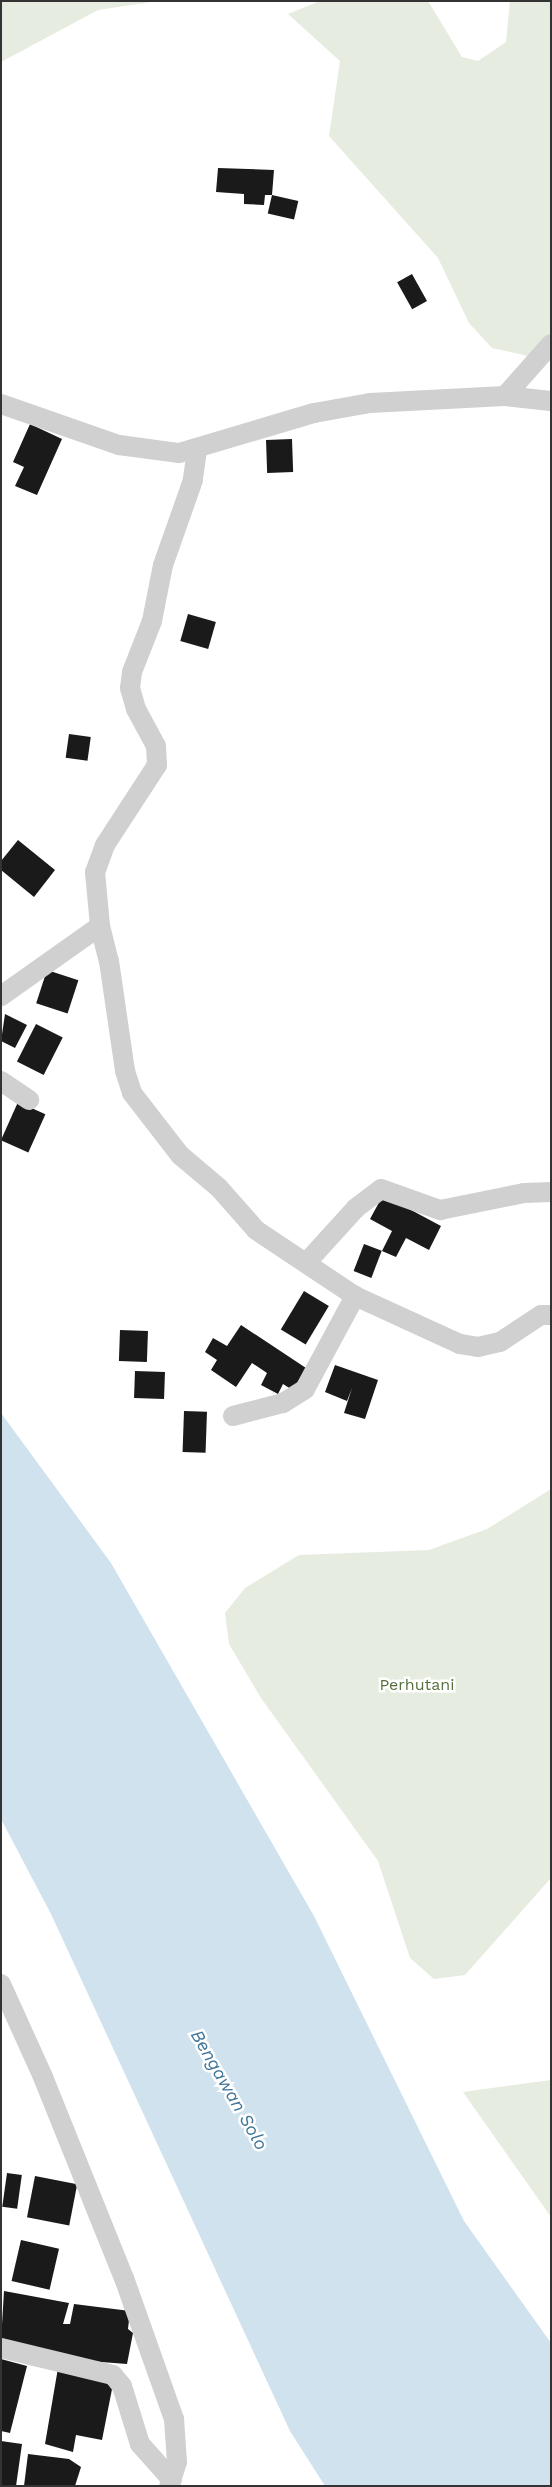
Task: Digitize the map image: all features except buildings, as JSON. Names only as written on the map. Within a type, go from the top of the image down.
[{"type":"street","points":[[505,396],[551,344]]},
{"type":"street","points":[[1,404],[119,445],[179,452],[197,450],[314,413],[370,403],[505,396],[551,401]]},
{"type":"street","points":[[197,450],[193,480],[163,565],[152,621],[132,672],[130,688],[136,709],[156,746],[157,765],[105,845],[95,872],[100,926],[109,961],[125,1071],[132,1093],[180,1155],[219,1188],[256,1230],[307,1262],[355,1296],[460,1344],[478,1347],[500,1342],[541,1315],[551,1315]]},
{"type":"street","points":[[1,996],[100,926]]},
{"type":"street","points":[[1,1081],[29,1100]]},
{"type":"street","points":[[307,1262],[356,1208],[381,1189],[440,1210],[524,1193],[551,1192]]},
{"type":"street","points":[[233,1416],[283,1403],[305,1389],[355,1296]]},
{"type":"street","points":[[1,1984],[124,2278],[174,2419],[177,2462],[171,2483]]},
{"type":"street","points":[[1,2348],[113,2375],[122,2386],[140,2444],[171,2483]]},
{"type":"green space","points":[[1,1],[158,1],[98,10],[1,62]]},
{"type":"green space","points":[[320,1],[428,1],[462,57],[478,61],[506,42],[510,1],[551,1],[551,361],[492,348],[469,323],[438,258],[329,136],[340,61],[288,14]]},
{"type":"green space","name":"Perhutani","points":[[551,1489],[551,1878],[465,1975],[434,1979],[410,1958],[378,1861],[261,1698],[229,1644],[225,1613],[245,1588],[299,1555],[429,1550],[487,1529]]},
{"type":"green space","points":[[551,2080],[551,2217],[463,2092]]},
{"type":"water","name":"Bengawan Solo","points":[[1,1413],[111,1563],[314,1916],[464,2221],[551,2343],[551,2486],[325,2486],[290,2431],[51,1914],[1,1819]]}]
